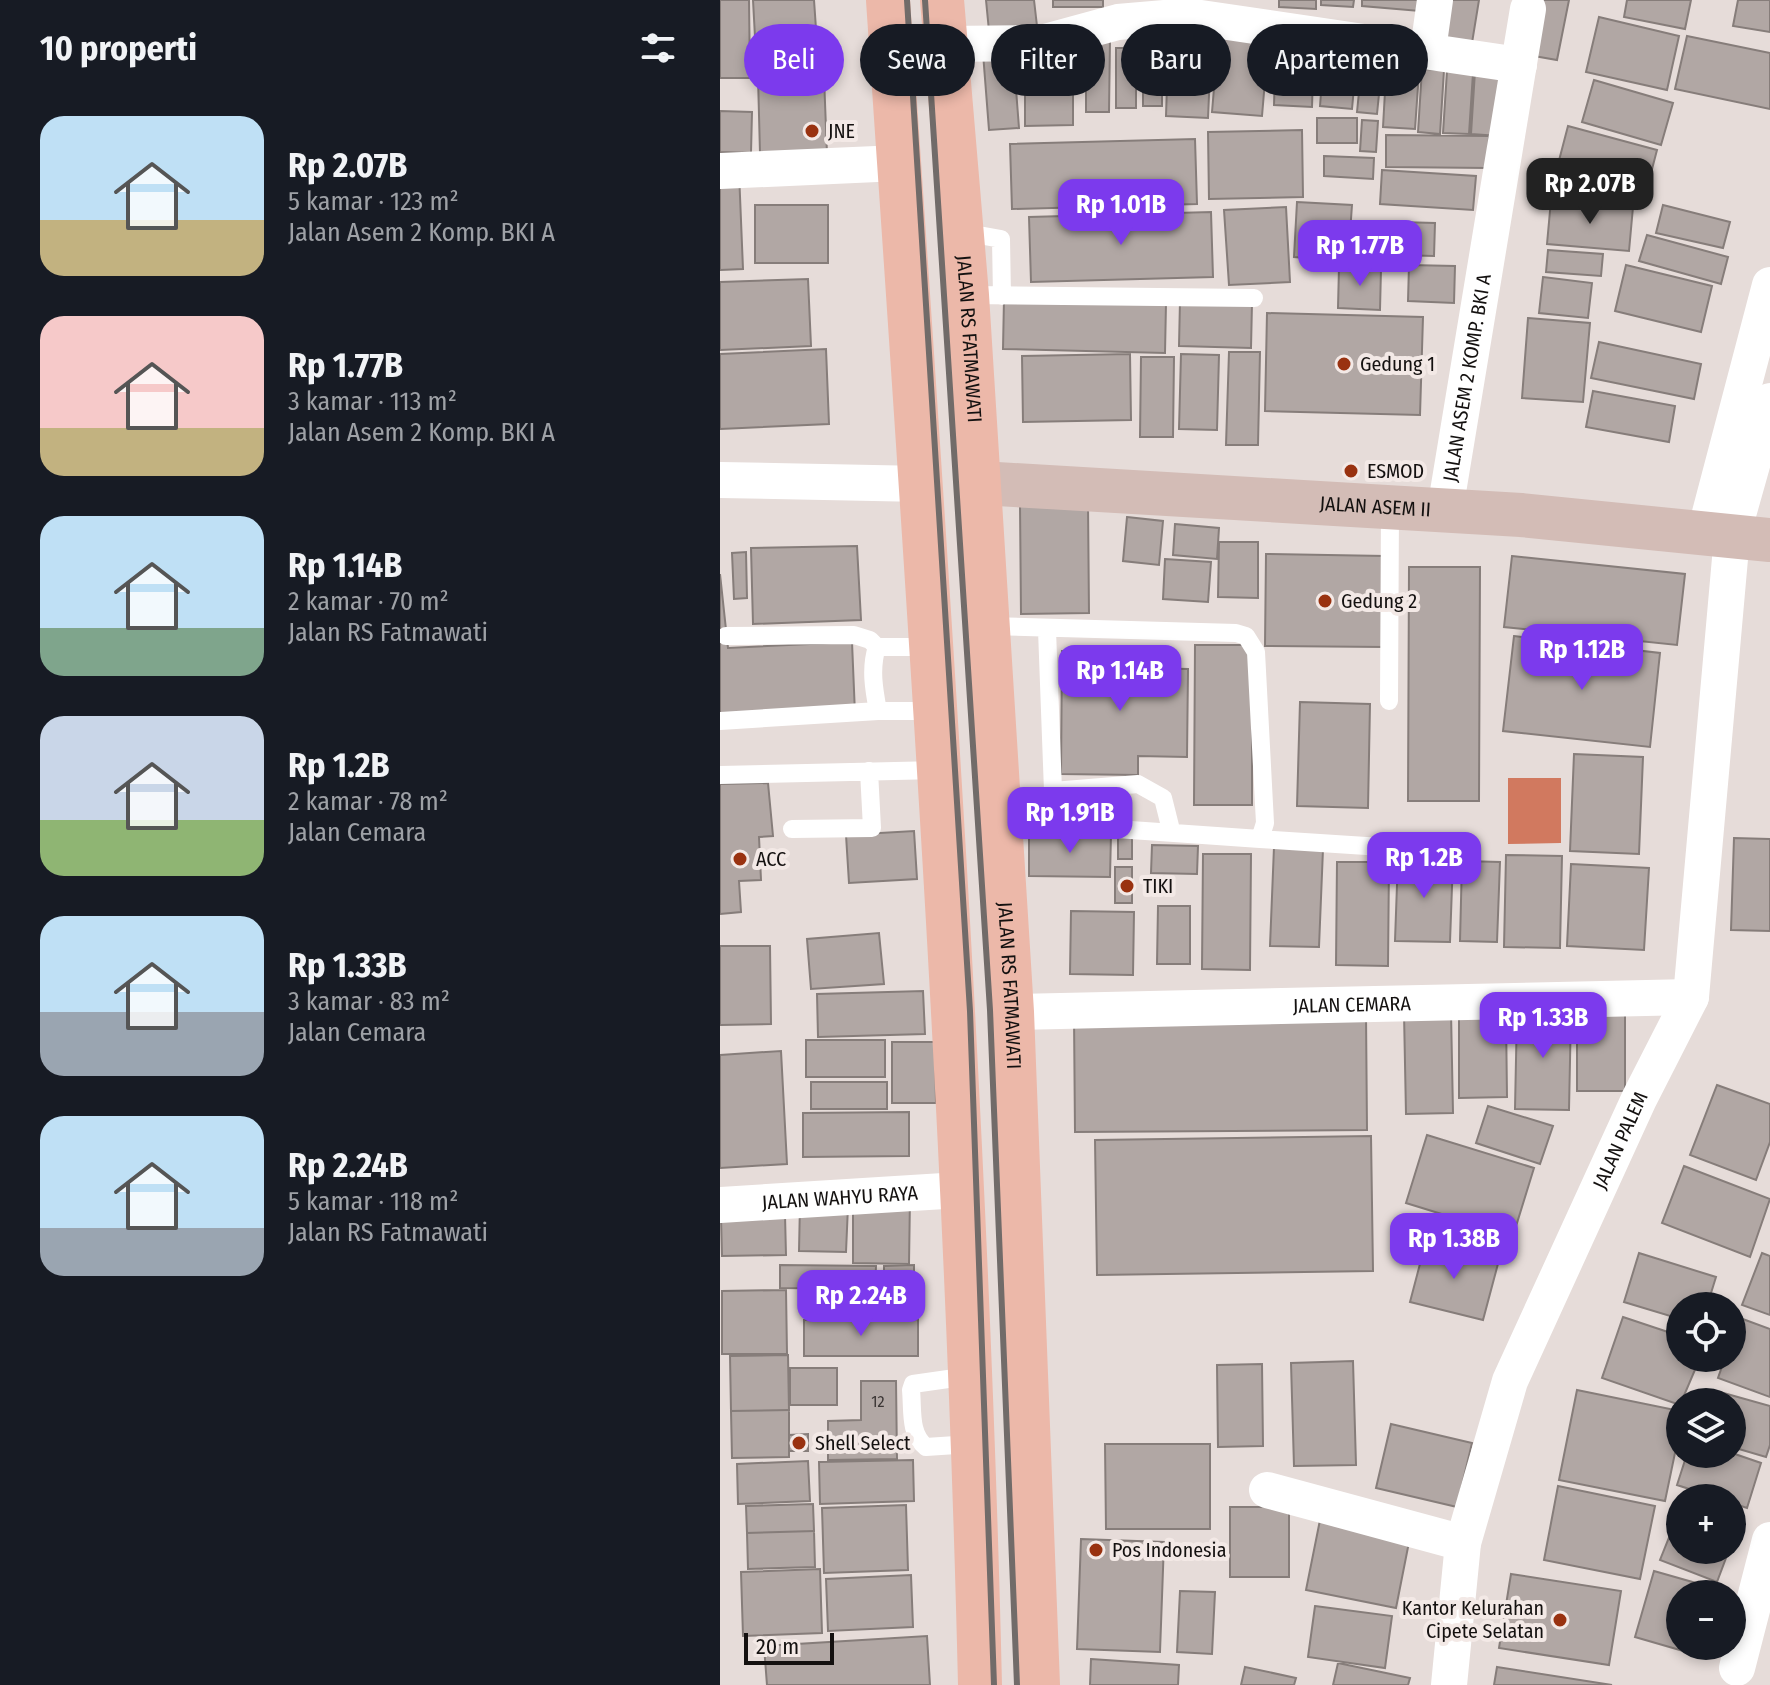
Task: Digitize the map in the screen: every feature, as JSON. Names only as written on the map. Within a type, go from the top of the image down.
[{"type":"main road","points":[[888,0],[936,711],[969,1376],[980,1685]]},
{"type":"main road","name":"JALAN RS FATMAWATI","points":[[942,0],[944,24]]},
{"type":"main road","name":"JALAN RS FATMAWATI","points":[[950,96],[962,232],[985,295],[980,483],[988,626],[1022,821],[1012,1012],[1038,1685]]},
{"type":"main road","points":[[976,1538],[980,1525],[994,1529],[1007,1528],[1032,1513]]},
{"type":"main road","points":[[976,1538],[988,1549],[1005,1547],[1023,1551],[1033,1562]]},
{"type":"street","points":[[1435,0],[1428,50],[1509,63]]},
{"type":"street","name":"JALAN ASEM 2 KOMP. BKI A","points":[[1445,510],[1519,4]]},
{"type":"street","points":[[975,44],[1041,43],[1118,22],[1187,16],[1247,24]]},
{"type":"street","points":[[720,171],[899,163]]},
{"type":"street","points":[[1736,536],[1770,285]]},
{"type":"street","points":[[1736,536],[1770,401]]},
{"type":"street","points":[[720,480],[923,484]]},
{"type":"street","name":"JALAN ASEM II","points":[[980,483],[1445,510],[1736,536]]},
{"type":"street","name":"JALAN PALEM","points":[[1449,1685],[1463,1543],[1510,1381],[1639,1099],[1691,997],[1736,536]]},
{"type":"street","name":"JALAN CEMARA","points":[[1012,1012],[1691,997]]},
{"type":"street","name":"JALAN WAHYU RAYA","points":[[720,1205],[960,1190]]},
{"type":"street","points":[[1267,1490],[1463,1543]]},
{"type":"street","points":[[1737,1668],[1770,1540]]},
{"type":"lane","points":[[985,295],[1254,298]]},
{"type":"lane","points":[[1389,701],[1390,507]]},
{"type":"lane","points":[[988,626],[1246,636],[1256,652],[1265,823],[1260,839]]},
{"type":"lane","points":[[1047,630],[1053,791]]},
{"type":"lane","points":[[726,636],[854,635],[870,640],[877,647],[932,647]]},
{"type":"lane","points":[[877,647],[873,662],[878,711]]},
{"type":"lane","points":[[720,721],[878,711],[936,711]]},
{"type":"lane","points":[[720,775],[939,770]]},
{"type":"lane","points":[[792,829],[872,828],[869,771]]},
{"type":"lane","points":[[1022,821],[1053,791],[1138,784],[1163,798],[1171,830]]},
{"type":"lane","points":[[1022,821],[1428,850]]},
{"type":"lane","points":[[969,1376],[921,1380],[913,1384],[911,1390],[914,1432],[919,1442],[926,1447],[971,1444]]},
{"type":"shaded area","points":[[1508,778],[1561,778],[1561,843],[1508,844]]},
{"type":"building","points":[[720,0],[749,0],[749,24],[744,24],[744,78],[720,78]]},
{"type":"building","points":[[753,0],[814,0],[816,24],[754,24]]},
{"type":"building","points":[[986,0],[1034,0],[1037,24],[991,24],[989,31]]},
{"type":"building","points":[[1053,0],[1103,0],[1103,7],[1053,7]]},
{"type":"building","points":[[1279,0],[1316,0],[1316,9],[1279,7]]},
{"type":"building","points":[[1321,0],[1354,0],[1353,7],[1321,5]]},
{"type":"building","points":[[1362,0],[1431,0],[1431,12],[1362,6]]},
{"type":"building","points":[[1448,0],[1479,0],[1472,43],[1442,39]]},
{"type":"building","points":[[1534,0],[1569,0],[1557,60],[1523,54]]},
{"type":"building","points":[[1627,0],[1691,0],[1685,29],[1624,17]]},
{"type":"building","points":[[1738,0],[1770,0],[1770,32],[1733,26]]},
{"type":"building","points":[[1599,17],[1679,36],[1667,90],[1586,72]]},
{"type":"building","points":[[1231,30],[1247,31],[1247,96],[1264,96],[1262,116],[1212,112],[1213,96],[1231,96]]},
{"type":"building","points":[[1687,36],[1770,53],[1770,109],[1675,89]]},
{"type":"building","points":[[1105,39],[1110,39],[1109,112],[1086,112],[1086,96],[1105,96]]},
{"type":"building","points":[[1116,48],[1121,48],[1121,96],[1136,96],[1136,108],[1116,108]]},
{"type":"building","points":[[991,52],[991,96],[1017,96],[1019,128],[989,130],[983,53]]},
{"type":"building","points":[[1428,69],[1444,70],[1440,134],[1418,132],[1420,96],[1428,96]]},
{"type":"building","points":[[1447,71],[1473,73],[1469,134],[1443,133]]},
{"type":"building","points":[[1475,71],[1504,73],[1499,136],[1471,134]]},
{"type":"building","points":[[1594,80],[1673,103],[1661,145],[1582,122]]},
{"type":"building","points":[[758,96],[825,96],[827,154],[760,153]]},
{"type":"building","points":[[1025,96],[1073,96],[1073,125],[1025,126]]},
{"type":"building","points":[[1143,96],[1162,96],[1162,106],[1143,106]]},
{"type":"building","points":[[1167,96],[1209,96],[1208,118],[1166,116]]},
{"type":"building","points":[[1274,96],[1312,96],[1312,107],[1274,105]]},
{"type":"building","points":[[1321,96],[1353,96],[1352,109],[1320,106]]},
{"type":"building","points":[[1359,96],[1379,96],[1377,114],[1357,112]]},
{"type":"building","points":[[1385,96],[1417,96],[1415,129],[1383,127]]},
{"type":"building","points":[[720,111],[752,112],[751,153],[720,152]]},
{"type":"building","points":[[1317,118],[1357,118],[1357,143],[1317,143]]},
{"type":"building","points":[[1362,120],[1378,121],[1376,152],[1360,151]]},
{"type":"building","points":[[1568,126],[1657,150],[1645,196],[1556,172]]},
{"type":"building","points":[[1302,130],[1303,197],[1209,199],[1208,132]]},
{"type":"building","points":[[1386,135],[1489,136],[1488,168],[1386,167]]},
{"type":"building","points":[[1195,139],[1197,204],[1012,209],[1010,144]]},
{"type":"building","points":[[1324,156],[1374,158],[1373,179],[1324,176]]},
{"type":"building","points":[[1382,170],[1476,176],[1473,210],[1380,204]]},
{"type":"building","points":[[739,172],[743,269],[720,270],[720,173]]},
{"type":"building","points":[[1551,200],[1633,207],[1629,251],[1547,244]]},
{"type":"building","points":[[1297,202],[1352,205],[1348,261],[1294,257]]},
{"type":"building","points":[[755,205],[828,205],[828,263],[755,263]]},
{"type":"building","points":[[1663,205],[1730,222],[1723,248],[1656,233]]},
{"type":"building","points":[[1286,207],[1290,282],[1229,285],[1224,210]]},
{"type":"building","points":[[1211,212],[1213,277],[1031,282],[1029,217]]},
{"type":"building","points":[[1361,221],[1435,223],[1434,256],[1360,254]]},
{"type":"building","points":[[1647,235],[1728,257],[1721,284],[1639,261]]},
{"type":"building","points":[[1548,250],[1603,254],[1601,276],[1546,272]]},
{"type":"building","points":[[1409,265],[1455,266],[1454,303],[1408,301]]},
{"type":"building","points":[[1626,265],[1712,286],[1701,332],[1615,311]]},
{"type":"building","points":[[1339,267],[1381,269],[1380,310],[1338,308]]},
{"type":"building","points":[[1543,277],[1592,283],[1588,318],[1539,313]]},
{"type":"building","points":[[808,279],[811,346],[720,350],[720,282]]},
{"type":"building","points":[[1004,299],[1166,303],[1165,353],[1003,349]]},
{"type":"building","points":[[1180,301],[1252,303],[1251,348],[1179,346]]},
{"type":"building","name":"Gedung 1","points":[[1267,313],[1423,317],[1420,415],[1265,411]]},
{"type":"building","points":[[1528,318],[1590,323],[1583,402],[1522,398]]},
{"type":"building","points":[[1599,342],[1701,364],[1694,399],[1591,378]]},
{"type":"building","points":[[826,349],[829,424],[720,429],[720,354]]},
{"type":"building","points":[[1229,352],[1260,352],[1258,445],[1226,445]]},
{"type":"building","points":[[1130,354],[1131,420],[1023,422],[1022,356]]},
{"type":"building","points":[[1181,354],[1219,355],[1217,430],[1179,429]]},
{"type":"building","points":[[1141,357],[1174,357],[1173,437],[1140,437]]},
{"type":"building","points":[[1593,391],[1675,406],[1669,442],[1586,427]]},
{"type":"building","points":[[1088,504],[1089,613],[1021,614],[1020,505]]},
{"type":"building","points":[[1127,517],[1163,521],[1159,565],[1123,561]]},
{"type":"building","points":[[1175,524],[1219,528],[1217,559],[1173,555]]},
{"type":"building","points":[[1219,542],[1258,542],[1258,598],[1218,597]]},
{"type":"building","points":[[857,546],[861,620],[753,624],[751,548]]},
{"type":"building","points":[[746,552],[747,598],[734,599],[732,553]]},
{"type":"building","name":"Gedung 2","points":[[1266,554],[1385,556],[1384,647],[1265,646]]},
{"type":"building","points":[[1512,556],[1685,574],[1677,645],[1504,627]]},
{"type":"building","points":[[1165,559],[1211,562],[1208,602],[1163,599]]},
{"type":"building","points":[[1409,567],[1480,567],[1479,801],[1408,801]]},
{"type":"building","points":[[720,574],[728,648],[852,642],[855,714],[720,719]]},
{"type":"building","points":[[1514,636],[1660,653],[1650,747],[1503,731]]},
{"type":"building","points":[[1195,645],[1252,645],[1252,805],[1194,805]]},
{"type":"building","points":[[1062,651],[1140,652],[1139,668],[1188,669],[1187,757],[1138,756],[1138,775],[1061,774]]},
{"type":"building","points":[[1300,702],[1370,704],[1368,808],[1297,806]]},
{"type":"building","points":[[1574,754],[1643,757],[1639,854],[1570,851]]},
{"type":"building","name":"ACC","points":[[768,783],[773,836],[759,837],[761,880],[739,881],[741,912],[720,914],[720,784]]},
{"type":"building","points":[[914,831],[917,879],[849,883],[846,835]]},
{"type":"building","points":[[1029,833],[1111,834],[1110,877],[1029,876]]},
{"type":"building","points":[[1118,836],[1132,836],[1132,859],[1118,859]]},
{"type":"building","points":[[1734,838],[1770,839],[1770,931],[1731,930]]},
{"type":"building","points":[[1152,845],[1198,846],[1197,874],[1151,873]]},
{"type":"building","points":[[1274,847],[1323,849],[1319,947],[1270,946]]},
{"type":"building","points":[[1203,854],[1251,854],[1250,970],[1202,969]]},
{"type":"building","points":[[1506,855],[1562,856],[1560,948],[1504,947]]},
{"type":"building","points":[[1398,857],[1453,859],[1450,942],[1395,941]]},
{"type":"building","points":[[1462,861],[1500,862],[1497,942],[1460,941]]},
{"type":"building","points":[[1337,862],[1389,862],[1388,966],[1336,965]]},
{"type":"building","points":[[1571,864],[1649,868],[1644,950],[1567,946]]},
{"type":"building","points":[[1115,867],[1132,867],[1132,903],[1115,903]]},
{"type":"building","points":[[1158,906],[1190,906],[1190,964],[1157,964]]},
{"type":"building","points":[[1071,911],[1134,912],[1133,975],[1070,974]]},
{"type":"building","points":[[879,933],[884,984],[811,989],[807,939]]},
{"type":"building","points":[[720,946],[770,946],[771,1024],[720,1025]]},
{"type":"building","points":[[923,991],[925,1034],[818,1037],[817,994]]},
{"type":"building","points":[[1517,1011],[1571,1012],[1569,1110],[1515,1109]]},
{"type":"building","points":[[1451,1012],[1453,1113],[1406,1114],[1404,1013]]},
{"type":"building","points":[[1577,1013],[1625,1013],[1625,1091],[1577,1091]]},
{"type":"building","points":[[1366,1014],[1367,1130],[1075,1132],[1074,1016]]},
{"type":"building","points":[[1506,1016],[1507,1097],[1459,1098],[1459,1017]]},
{"type":"building","points":[[806,1040],[885,1040],[885,1077],[806,1077]]},
{"type":"building","points":[[892,1042],[935,1042],[936,1103],[892,1103]]},
{"type":"building","points":[[781,1051],[787,1164],[720,1168],[720,1055]]},
{"type":"building","points":[[811,1082],[887,1082],[887,1109],[811,1109]]},
{"type":"building","points":[[1717,1085],[1770,1104],[1770,1142],[1756,1180],[1690,1155]]},
{"type":"building","points":[[1488,1106],[1553,1126],[1540,1164],[1476,1143]]},
{"type":"building","points":[[909,1112],[909,1156],[803,1157],[803,1113]]},
{"type":"building","points":[[1427,1135],[1534,1168],[1513,1236],[1406,1203]]},
{"type":"building","points":[[1371,1136],[1373,1271],[1097,1275],[1095,1140]]},
{"type":"building","points":[[1684,1166],[1770,1199],[1750,1257],[1662,1223]]},
{"type":"building","points":[[853,1197],[910,1197],[909,1264],[853,1263]]},
{"type":"building","points":[[800,1204],[848,1206],[846,1252],[799,1251]]},
{"type":"building","points":[[785,1215],[786,1255],[722,1256],[721,1217]]},
{"type":"building","points":[[1426,1241],[1499,1260],[1483,1320],[1410,1302]]},
{"type":"building","points":[[1639,1253],[1716,1277],[1711,1292],[1666,1292],[1666,1315],[1624,1302]]},
{"type":"building","points":[[1762,1253],[1770,1256],[1770,1315],[1746,1306],[1746,1295]]},
{"type":"building","points":[[780,1265],[876,1266],[875,1289],[780,1288]]},
{"type":"building","points":[[914,1265],[914,1318],[821,1319],[821,1292],[884,1291],[884,1266]]},
{"type":"building","points":[[786,1290],[787,1354],[722,1354],[722,1291]]},
{"type":"building","points":[[1623,1317],[1666,1331],[1666,1372],[1694,1372],[1687,1388],[1666,1388],[1666,1400],[1602,1378]]},
{"type":"building","points":[[918,1319],[918,1356],[804,1356],[804,1320]]},
{"type":"building","points":[[1746,1320],[1770,1329],[1770,1397],[1718,1378],[1720,1372],[1746,1372]]},
{"type":"building","points":[[788,1355],[789,1410],[731,1411],[730,1356]]},
{"type":"building","points":[[1353,1361],[1356,1465],[1294,1466],[1291,1363]]},
{"type":"building","points":[[1262,1364],[1263,1446],[1218,1447],[1217,1365]]},
{"type":"building","points":[[790,1368],[837,1368],[837,1405],[790,1405]]},
{"type":"building","points":[[861,1381],[896,1381],[897,1459],[828,1460],[828,1421],[861,1420]]},
{"type":"building","points":[[1577,1390],[1666,1408],[1666,1468],[1672,1468],[1666,1484],[1665,1501],[1559,1480]]},
{"type":"building","points":[[1746,1399],[1770,1406],[1770,1445],[1766,1457],[1746,1451]]},
{"type":"building","points":[[789,1410],[789,1457],[732,1458],[731,1411]]},
{"type":"building","points":[[1391,1424],[1472,1443],[1457,1507],[1376,1488]]},
{"type":"building","name":"Shell Select","points":[[808,1434],[808,1451],[789,1451],[789,1435]]},
{"type":"building","points":[[1105,1444],[1210,1444],[1210,1529],[1106,1529]]},
{"type":"building","points":[[1746,1458],[1761,1463],[1747,1508],[1746,1484],[1677,1484],[1682,1468],[1746,1468]]},
{"type":"building","points":[[913,1460],[914,1501],[820,1504],[819,1462]]},
{"type":"building","points":[[808,1461],[810,1501],[738,1504],[737,1464]]},
{"type":"building","points":[[1558,1486],[1655,1506],[1640,1579],[1544,1560]]},
{"type":"building","points":[[813,1504],[814,1531],[747,1533],[746,1506]]},
{"type":"building","points":[[906,1505],[908,1570],[824,1573],[822,1508]]},
{"type":"building","points":[[1230,1507],[1289,1507],[1289,1577],[1230,1577]]},
{"type":"building","points":[[1320,1520],[1410,1537],[1396,1608],[1306,1590]]},
{"type":"building","points":[[814,1531],[815,1567],[748,1569],[747,1533]]},
{"type":"building","points":[[1081,1539],[1164,1542],[1160,1652],[1077,1649]]},
{"type":"building","points":[[1666,1545],[1666,1562],[1660,1560]]},
{"type":"building","points":[[1670,1564],[1724,1564],[1718,1580]]},
{"type":"building","points":[[820,1569],[822,1633],[743,1636],[741,1572]]},
{"type":"building","points":[[1654,1571],[1686,1580],[1666,1580],[1666,1646],[1635,1637]]},
{"type":"building","name":"Kantor Kelurahan Cipete Selatan","points":[[1511,1574],[1621,1591],[1609,1665],[1499,1648]]},
{"type":"building","points":[[911,1575],[913,1627],[828,1631],[826,1579]]},
{"type":"building","points":[[1180,1591],[1215,1592],[1212,1654],[1177,1652]]},
{"type":"building","points":[[1315,1606],[1392,1616],[1385,1668],[1308,1657]]},
{"type":"building","points":[[927,1636],[930,1685],[767,1685],[764,1646]]},
{"type":"building","points":[[1091,1659],[1179,1665],[1178,1685],[1090,1685]]},
{"type":"building","points":[[1338,1663],[1410,1678],[1408,1685],[1333,1685]]},
{"type":"building","points":[[1245,1667],[1296,1678],[1294,1685],[1241,1685]]},
{"type":"building","points":[[1497,1667],[1612,1685],[1494,1685]]},
{"type":"railway","points":[[907,0],[970,1011],[994,1685]]},
{"type":"railway","points":[[925,0],[990,1010],[1017,1685]]},
{"type":"place","name":"JNE","points":[[812,131]]},
{"type":"place","name":"Gedung 1","points":[[1344,364]]},
{"type":"place","name":"ESMOD","points":[[1351,471]]},
{"type":"place","name":"Gedung 2","points":[[1325,601]]},
{"type":"place","name":"ACC","points":[[740,859]]},
{"type":"place","name":"TIKI","points":[[1127,886]]},
{"type":"place","name":"Shell Select","points":[[799,1443]]},
{"type":"place","name":"Pos Indonesia","points":[[1096,1550]]},
{"type":"place","name":"Kantor Kelurahan Cipete Selatan","points":[[1560,1620]]}]
